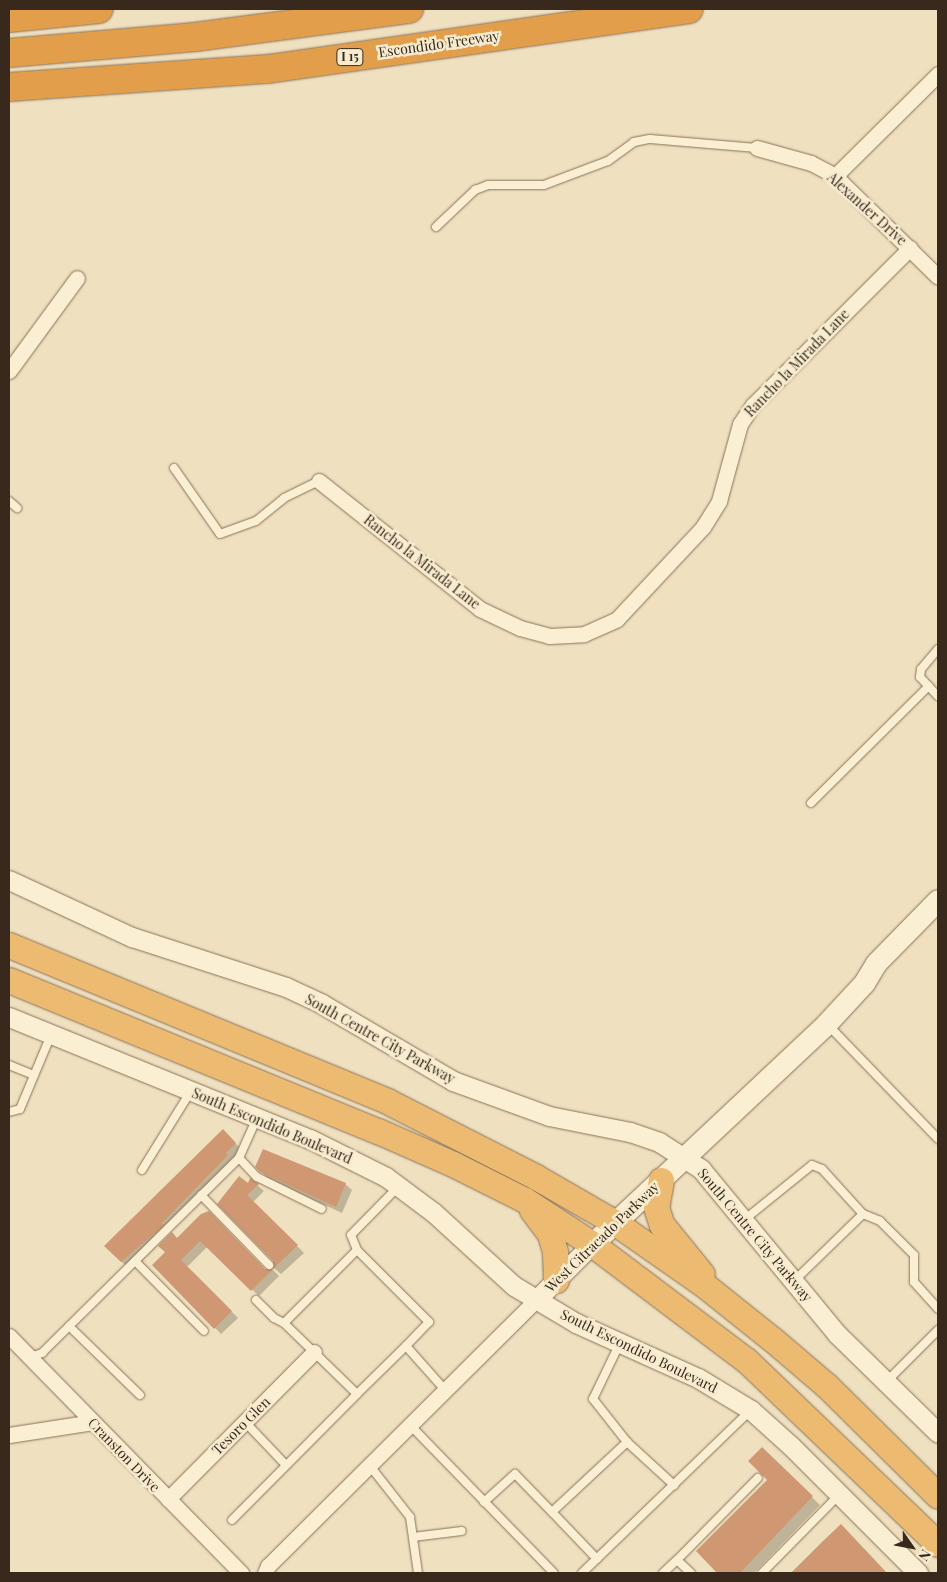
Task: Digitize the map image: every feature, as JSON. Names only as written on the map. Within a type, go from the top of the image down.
[{"type":"highway","points":[[9,18],[99,9]]},
{"type":"highway","points":[[9,53],[195,37],[410,9]]},
{"type":"highway","name":"Escondido Freeway","points":[[9,87],[268,69],[689,9]]},
{"type":"highway","points":[[9,945],[389,1102],[536,1177],[614,1222],[718,1296],[827,1386],[938,1496]]},
{"type":"highway","points":[[9,980],[378,1130],[453,1164],[525,1200],[592,1244],[746,1360],[938,1544]]},
{"type":"highway","points":[[661,1180],[656,1207],[662,1225],[718,1296]]},
{"type":"highway","points":[[525,1200],[550,1234],[555,1252],[556,1280]]},
{"type":"main road","name":"West Citracado Parkway","points":[[592,1244],[686,1158],[826,1024],[864,983],[876,963],[938,900]]},
{"type":"street","points":[[835,176],[938,74]]},
{"type":"street","name":"Alexander Drive","points":[[757,148],[811,163],[835,176],[938,277]]},
{"type":"street","name":"Rancho la Mirada Lane","points":[[319,480],[480,610],[520,628],[549,636],[584,634],[617,619],[703,527],[719,502],[740,424],[753,405],[910,248]]},
{"type":"street","points":[[9,371],[77,278]]},
{"type":"street","name":"South Centre City Parkway","points":[[9,880],[132,937],[286,987],[322,1004],[453,1081],[549,1116],[630,1132],[659,1142],[701,1169],[837,1334],[934,1425]]},
{"type":"street","name":"South Escondido Boulevard","points":[[9,1017],[350,1158],[400,1186],[512,1284],[536,1300],[620,1343],[698,1378],[751,1410],[840,1494],[918,1573]]},
{"type":"street","name":"West Citracado Parkway","points":[[265,1573],[268,1566],[592,1244]]},
{"type":"street","name":"Cranston Drive","points":[[9,1336],[241,1573]]},
{"type":"street","name":"Tesoro Glen","points":[[168,1499],[314,1352]]},
{"type":"street","points":[[9,1435],[92,1422]]},
{"type":"lane","points":[[436,227],[475,190],[488,185],[544,185],[608,161],[634,142],[650,139],[757,148]]},
{"type":"lane","points":[[174,468],[220,534],[256,521],[284,498],[319,480]]},
{"type":"lane","points":[[9,501],[17,508]]},
{"type":"lane","points":[[938,648],[921,669],[920,677],[938,696]]},
{"type":"lane","points":[[811,803],[929,686]]},
{"type":"lane","points":[[826,1024],[938,1139]]},
{"type":"lane","points":[[9,1112],[20,1110],[51,1034]]},
{"type":"lane","points":[[9,1065],[34,1075]]},
{"type":"lane","points":[[142,1170],[191,1091]]},
{"type":"lane","points":[[30,1357],[42,1353],[239,1158],[257,1118]]},
{"type":"lane","points":[[239,1158],[257,1177],[322,1209]]},
{"type":"lane","points":[[744,1220],[812,1165],[822,1169],[863,1214],[880,1221],[914,1255],[914,1282],[938,1309]]},
{"type":"lane","points":[[232,1520],[429,1322],[357,1250],[351,1235],[400,1186]]},
{"type":"lane","points":[[201,1195],[269,1265]]},
{"type":"lane","points":[[794,1281],[863,1214]]},
{"type":"lane","points":[[284,1323],[357,1250]]},
{"type":"lane","points":[[135,1260],[204,1331]]},
{"type":"lane","points":[[256,1300],[284,1323],[357,1394]]},
{"type":"lane","points":[[70,1326],[140,1395]]},
{"type":"lane","points":[[886,1382],[938,1330]]},
{"type":"lane","points":[[620,1343],[593,1399],[626,1442],[674,1485]]},
{"type":"lane","points":[[406,1346],[445,1390]]},
{"type":"lane","points":[[582,1573],[751,1410]]},
{"type":"lane","points":[[245,1422],[286,1465]]},
{"type":"lane","points":[[410,1425],[554,1573]]},
{"type":"lane","points":[[552,1512],[626,1442]]},
{"type":"lane","points":[[370,1466],[410,1517],[418,1573]]},
{"type":"lane","points":[[484,1502],[515,1474],[597,1559]]},
{"type":"lane","points":[[663,1573],[758,1478]]},
{"type":"lane","points":[[762,1573],[840,1494]]},
{"type":"lane","points":[[413,1537],[462,1531]]},
{"type":"lane","points":[[677,1560],[691,1573]]},
{"type":"building","points":[[223,1129],[236,1143],[226,1153],[228,1155],[162,1223],[164,1225],[121,1262],[104,1246]]},
{"type":"building","points":[[263,1149],[346,1183],[336,1207],[260,1172],[255,1167]]},
{"type":"building","points":[[239,1176],[248,1183],[250,1178],[259,1184],[247,1195],[298,1245],[273,1269],[273,1261],[217,1204]]},
{"type":"building","points":[[209,1211],[265,1269],[273,1269],[251,1291],[200,1241],[181,1260],[232,1311],[214,1329],[152,1265],[165,1252],[158,1246],[172,1232],[177,1238],[201,1214]]},
{"type":"building","points":[[762,1447],[813,1496],[740,1573],[717,1573],[696,1551],[767,1480],[748,1461]]},
{"type":"building","points":[[841,1524],[887,1573],[791,1573],[822,1542]]}]
